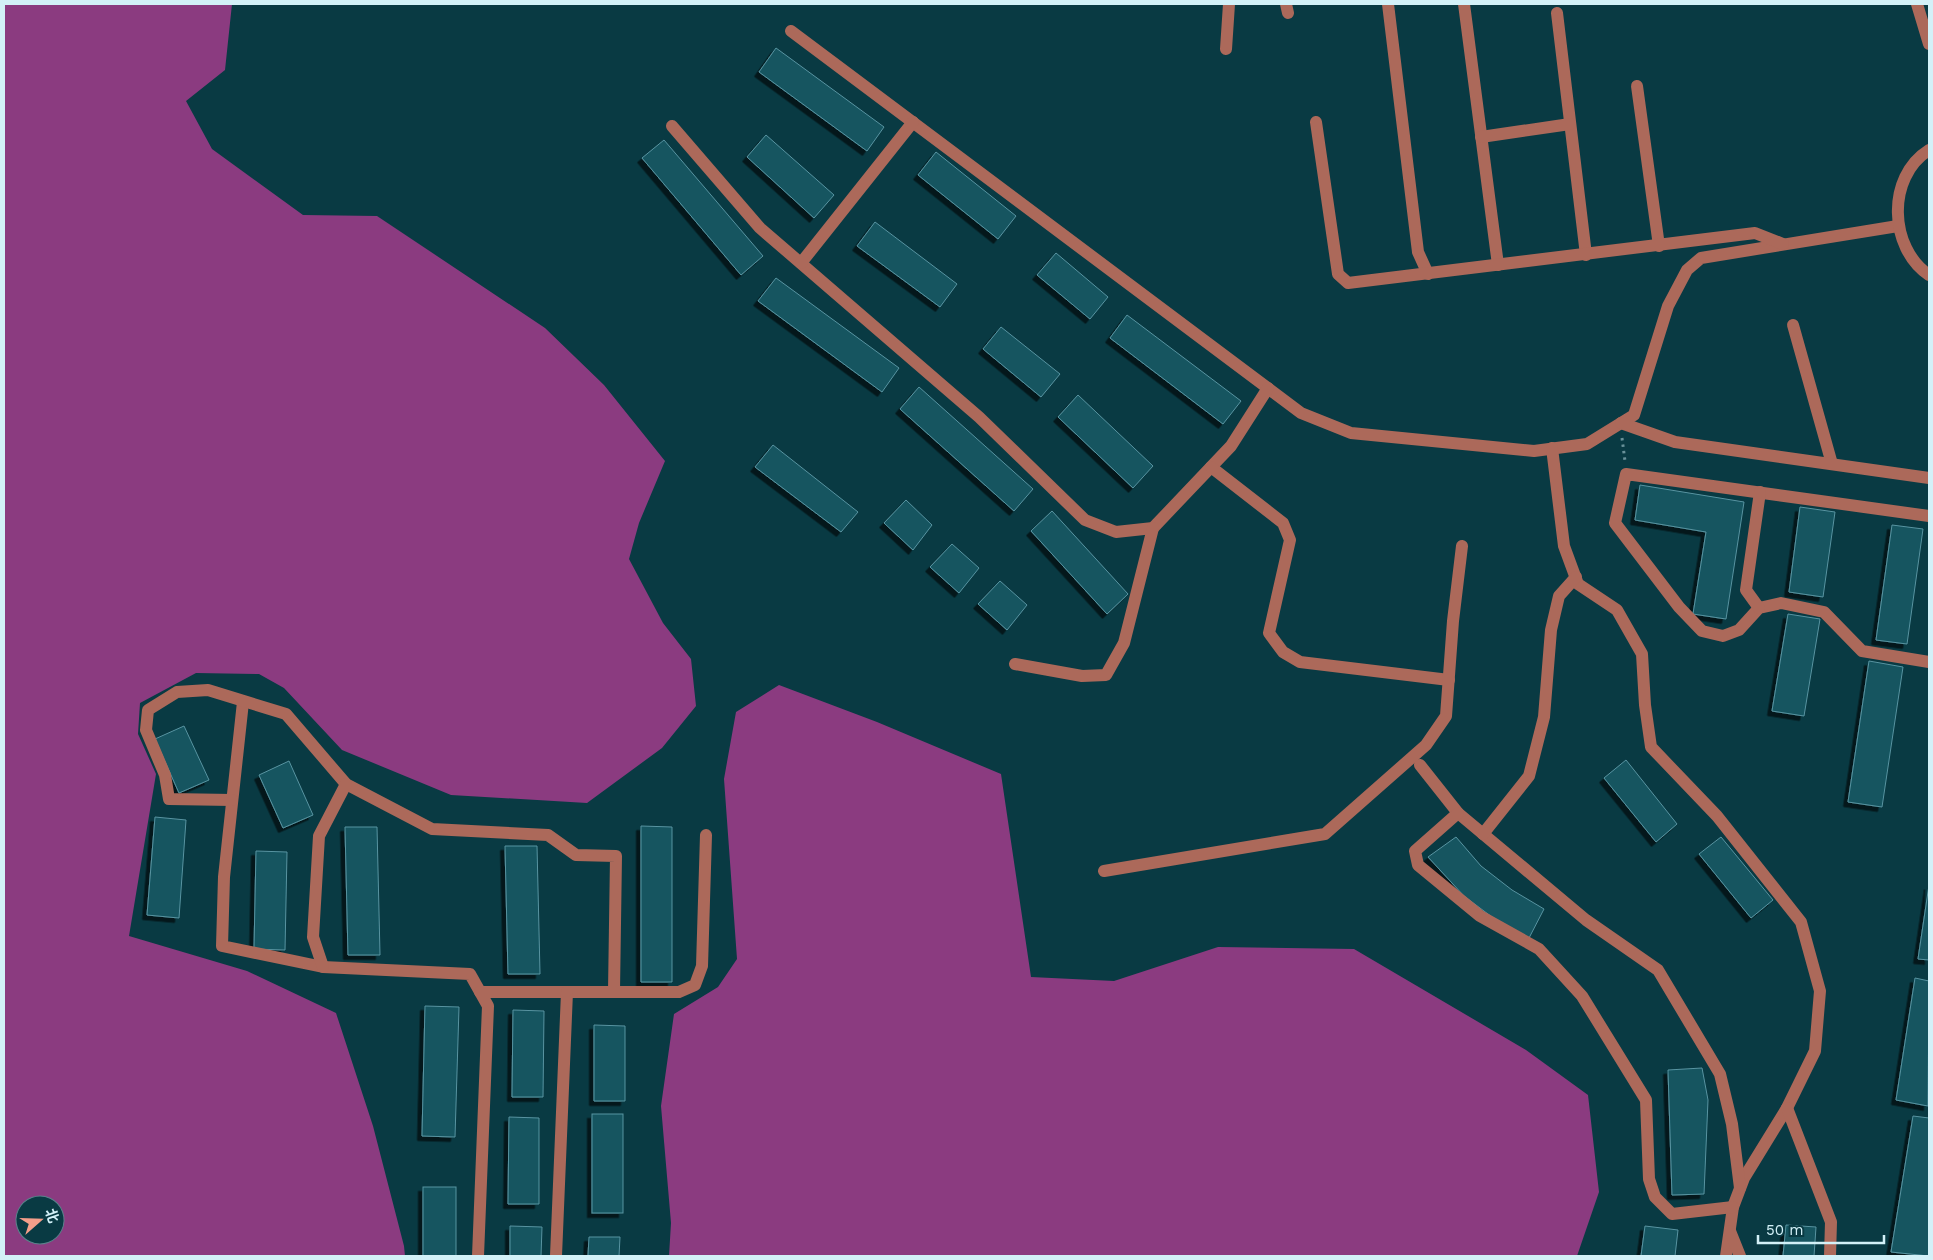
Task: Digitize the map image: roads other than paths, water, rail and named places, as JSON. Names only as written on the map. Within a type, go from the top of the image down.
[{"type":"street","points":[[1226,49],[1229,4]]},
{"type":"street","points":[[1388,4],[1418,252],[1428,274]]},
{"type":"street","points":[[1464,4],[1498,265]]},
{"type":"street","points":[[1917,4],[1929,44]]},
{"type":"street","points":[[1557,13],[1586,255]]},
{"type":"street","points":[[791,31],[1301,413],[1352,433],[1534,451],[1587,444],[1634,414],[1668,306],[1686,270],[1701,258],[1898,226]]},
{"type":"street","points":[[1637,86],[1659,246]]},
{"type":"street","points":[[801,263],[913,122]]},
{"type":"street","points":[[1316,122],[1338,274],[1348,283],[1755,234],[1786,245]]},
{"type":"street","points":[[1481,137],[1570,124]]},
{"type":"street","points":[[672,126],[760,228],[979,417],[1086,520],[1116,532],[1153,528]]},
{"type":"street","points":[[1929,150],[1924,153],[1907,174],[1898,200],[1898,226],[1906,250],[1922,270],[1929,275]]},
{"type":"street","points":[[1793,325],[1832,464]]},
{"type":"street","points":[[1015,664],[1082,676],[1106,675],[1124,643],[1153,528],[1231,446],[1268,388]]},
{"type":"street","points":[[1621,422],[1675,442],[1929,478]]},
{"type":"street","points":[[1552,448],[1564,546],[1578,584],[1618,610],[1642,654],[1645,705],[1651,747],[1717,816],[1801,922],[1820,991],[1815,1051],[1787,1108],[1740,1188],[1733,1207],[1726,1256]]},
{"type":"street","points":[[1211,467],[1283,522],[1290,540],[1269,633],[1283,652],[1300,662],[1449,680]]},
{"type":"street","points":[[1929,516],[1626,474],[1615,522],[1679,607],[1702,631],[1723,636],[1739,630],[1759,608],[1780,603],[1824,612],[1862,650],[1929,662]]},
{"type":"street","points":[[1759,608],[1746,590],[1760,492]]},
{"type":"street","points":[[1104,872],[1325,834],[1426,745],[1446,716],[1462,546]]},
{"type":"street","points":[[1483,834],[1529,776],[1544,717],[1551,630],[1559,596],[1576,577]]},
{"type":"street","points":[[232,800],[169,799],[165,775],[146,730],[148,710],[177,692],[208,690],[286,714],[346,784],[432,829],[548,835],[576,855],[616,856],[614,991]]},
{"type":"street","points":[[243,702],[224,877],[222,946],[323,967],[470,974],[488,1006],[478,1256]]},
{"type":"street","points":[[1420,765],[1458,812],[1483,834],[1586,920],[1658,970],[1720,1074],[1732,1124],[1740,1188]]},
{"type":"street","points":[[323,967],[313,937],[318,836],[346,784]]},
{"type":"street","points":[[1458,812],[1415,850],[1418,865],[1480,916],[1539,950],[1582,996],[1646,1100],[1649,1179],[1655,1197],[1672,1214],[1733,1207]]},
{"type":"street","points":[[480,992],[679,992],[695,984],[702,966],[706,835]]},
{"type":"street","points":[[556,1256],[567,992]]},
{"type":"street","points":[[1787,1108],[1831,1222],[1830,1256]]},
{"type":"street","points":[[1730,1229],[1740,1256]]}]
